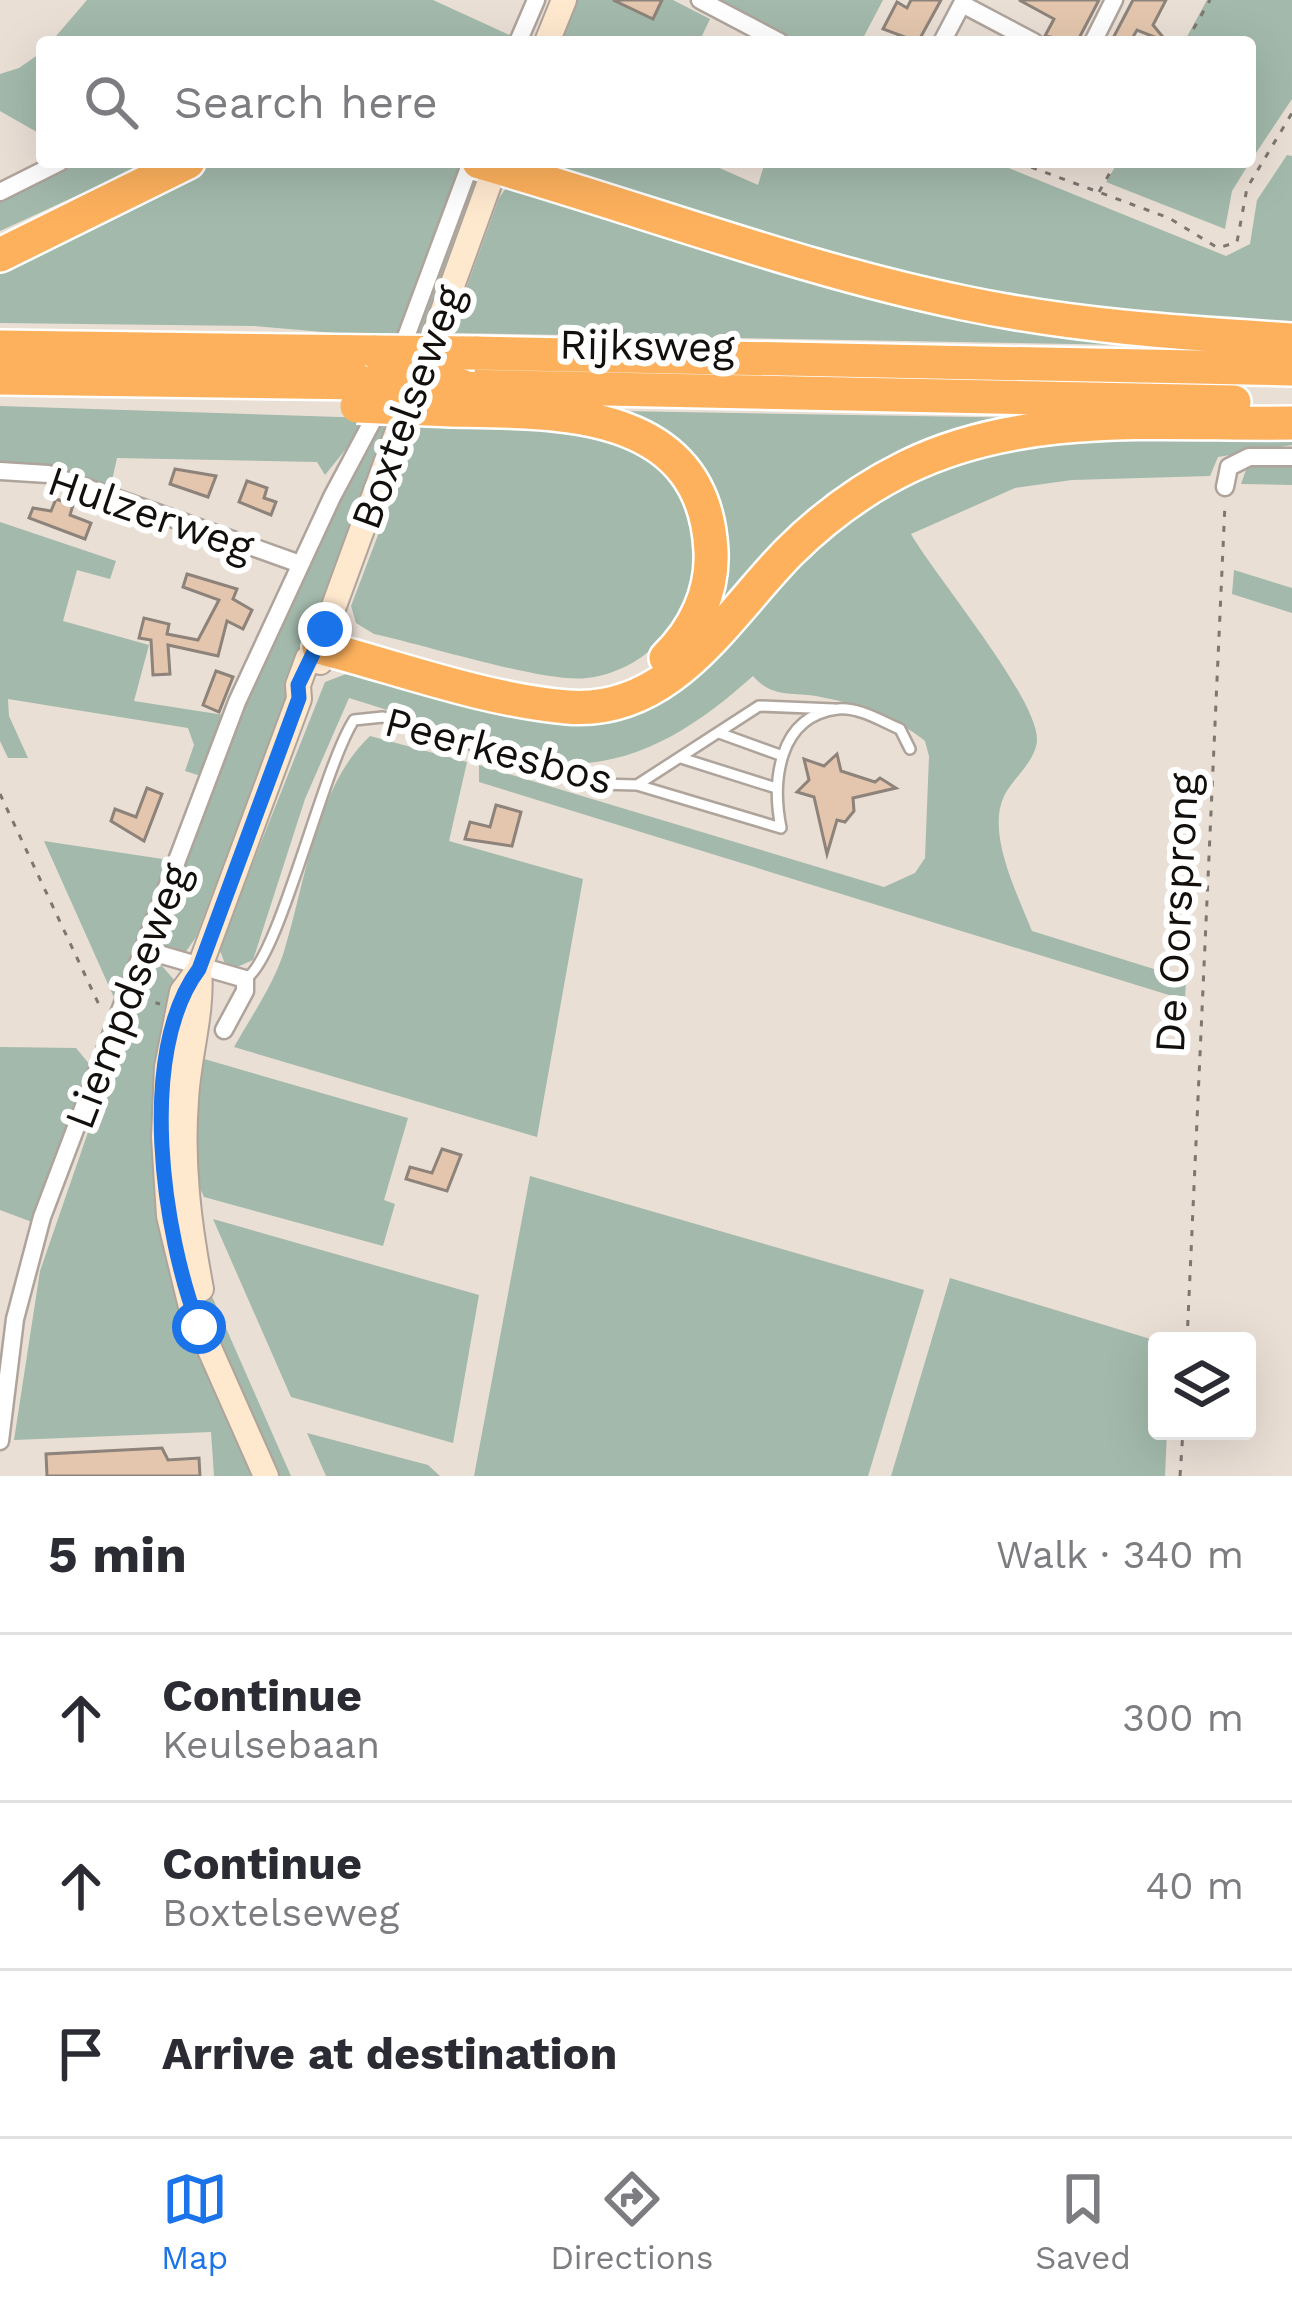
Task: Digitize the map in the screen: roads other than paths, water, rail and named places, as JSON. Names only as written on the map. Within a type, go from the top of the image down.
[{"type":"highway","points":[[0,255],[176,168]]},
{"type":"highway","points":[[505,168],[811,265],[961,303],[1093,327],[1292,340]]},
{"type":"highway","name":"Rijksweg","points":[[0,347],[366,380],[457,398],[1292,403]]},
{"type":"highway","name":"Rijksweg","points":[[0,378],[366,380],[475,353],[1292,369]]},
{"type":"highway","points":[[322,638],[576,692],[609,688],[646,673],[670,654],[694,622],[710,577],[710,537],[698,495],[659,446],[621,425],[457,398]]},
{"type":"highway","points":[[322,638],[549,705],[608,704],[665,681],[715,636],[811,531],[857,495],[921,461],[987,437],[1037,428],[1292,423]]},
{"type":"main road","points":[[549,36],[564,0]]},
{"type":"main road","name":"Boxtelseweg","points":[[266,1476],[210,1344],[188,1213],[184,1157],[189,1061],[201,996],[199,969],[299,698],[298,685],[308,658],[322,638],[487,168]]},
{"type":"street","points":[[521,36],[536,0]]},
{"type":"street","points":[[700,0],[769,36]]},
{"type":"street","points":[[1096,36],[1114,0]]},
{"type":"street","points":[[945,36],[963,2],[1023,36]]},
{"type":"street","points":[[0,192],[48,168]]},
{"type":"street","name":"Boxtelseweg","points":[[300,564],[379,413],[487,168]]},
{"type":"street","points":[[1226,487],[1233,461],[1292,457]]},
{"type":"street","name":"Hulzerweg","points":[[0,471],[48,474],[300,564]]},
{"type":"street","name":"Liempdseweg","points":[[0,1441],[22,1283],[237,702],[300,564]]},
{"type":"street","points":[[145,950],[245,979]]},
{"type":"street","name":"Peerkesbos","points":[[224,1030],[244,992],[245,979]]},
{"type":"lane","name":"Peerkesbos","points":[[245,979],[254,975],[269,950],[302,846],[354,720],[383,717],[598,784],[637,785],[759,706],[856,711],[900,729],[910,749]]},
{"type":"lane","points":[[637,785],[781,828],[773,787],[780,755],[802,728],[834,709]]},
{"type":"lane","points":[[719,733],[780,755]]},
{"type":"lane","points":[[681,758],[773,787]]}]
